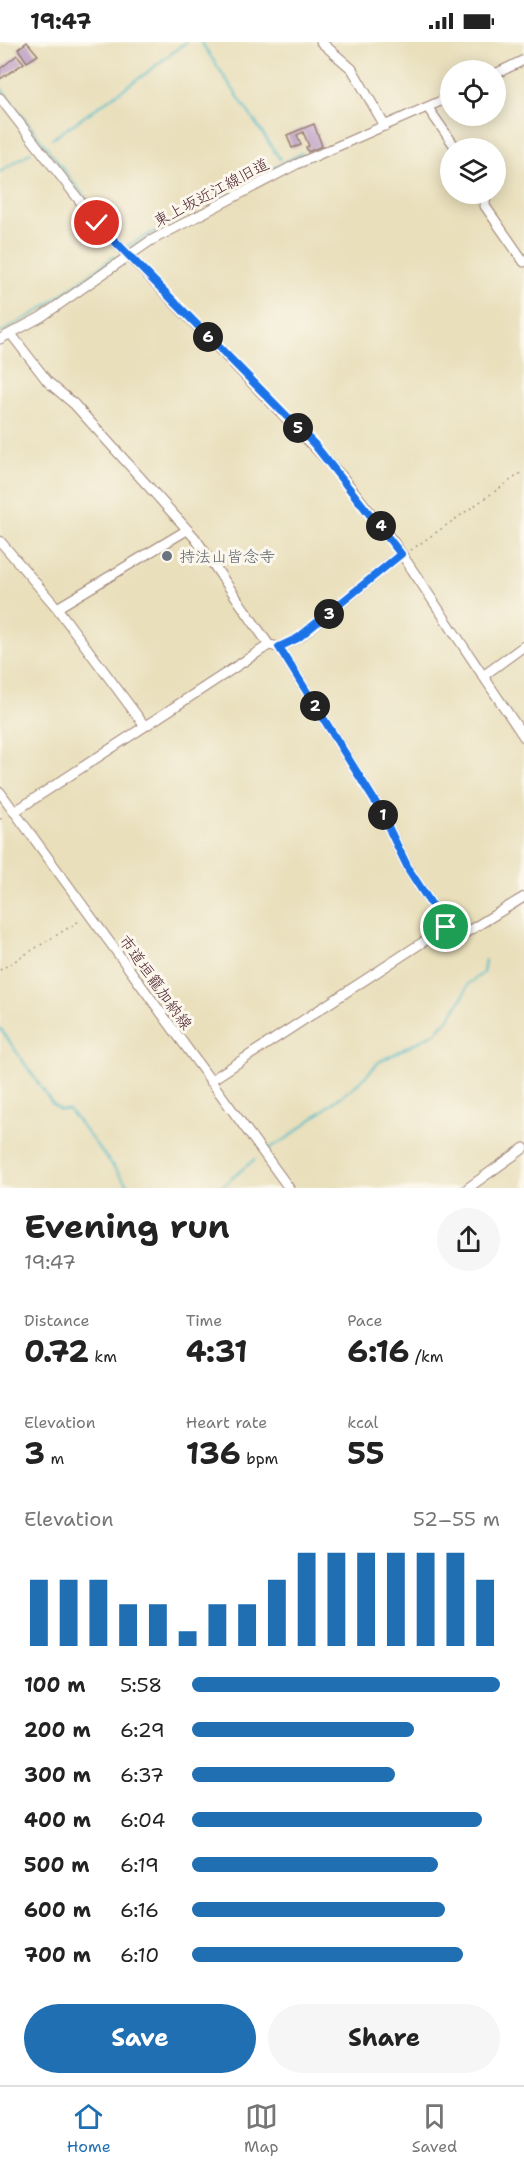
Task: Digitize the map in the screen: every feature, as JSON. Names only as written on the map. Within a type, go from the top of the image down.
[{"type":"street","points":[[321,42],[352,69],[385,126]]},
{"type":"street","points":[[506,69],[524,60]]},
{"type":"street","points":[[0,98],[97,223],[314,444],[401,554],[524,737]]},
{"type":"street","name":"東上坂近江線旧道","points":[[0,339],[40,317],[150,241],[297,164],[440,102]]},
{"type":"street","points":[[428,108],[431,116],[448,138]]},
{"type":"street","points":[[485,204],[524,262]]},
{"type":"street","points":[[11,334],[48,382],[74,404],[188,530],[268,645]]},
{"type":"street","points":[[57,608],[188,530]]},
{"type":"street","points":[[0,541],[57,608],[144,725]]},
{"type":"street","points":[[14,812],[268,645],[279,647],[298,638],[401,554]]},
{"type":"street","points":[[483,676],[524,646]]},
{"type":"street","points":[[279,647],[379,808],[409,870],[446,927],[457,938],[524,897]]},
{"type":"street","name":"市道垣籠加納線","points":[[0,792],[289,1188]]},
{"type":"street","points":[[210,1081],[446,927]]},
{"type":"street","points":[[468,1188],[524,1148]]},
{"type":"path","points":[[401,554],[411,550],[524,471]]},
{"type":"path","points":[[0,970],[89,915]]},
{"type":"building","points":[[27,42],[38,55],[27,62],[18,49]]},
{"type":"building","points":[[17,55],[24,63],[0,79],[0,69]]},
{"type":"building","points":[[314,124],[322,146],[308,152],[306,147],[309,146],[303,132],[297,135],[301,145],[292,148],[287,135]]},
{"type":"waterway","points":[[52,139],[145,74],[186,42]]},
{"type":"waterway","points":[[201,42],[280,159]]},
{"type":"waterway","points":[[0,87],[112,232]]},
{"type":"waterway","points":[[0,172],[31,152]]},
{"type":"waterway","points":[[126,247],[302,153]]},
{"type":"waterway","points":[[0,333],[39,311],[114,257]]},
{"type":"waterway","points":[[268,1149],[286,1139],[361,1081],[379,1062],[435,1033],[447,1021],[463,997],[468,984],[483,973],[485,960]]},
{"type":"waterway","points":[[0,1028],[52,1103],[60,1110],[69,1110],[130,1188]]},
{"type":"waterway","points":[[220,1188],[255,1159]]},
{"type":"place","name":"持法山皆念寺","points":[[167,556]]},
{"type":"route","points":[[97,223],[314,444],[341,475],[401,554],[321,621],[298,638],[279,647],[322,719],[367,787],[409,870],[446,927]]}]
